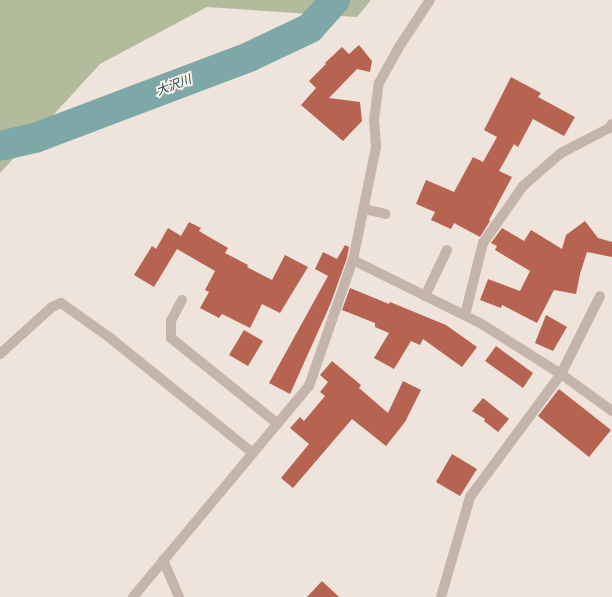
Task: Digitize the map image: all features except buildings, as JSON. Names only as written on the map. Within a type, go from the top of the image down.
[{"type":"street","points":[[133,597],[309,386],[353,260],[376,148],[374,122],[379,83],[399,47],[430,0]]},
{"type":"street","points":[[465,315],[483,243],[523,186],[561,153],[610,128],[612,124]]},
{"type":"street","points":[[364,209],[385,214]]},
{"type":"street","points":[[425,296],[447,250]]},
{"type":"street","points":[[353,260],[480,323],[562,374],[612,411]]},
{"type":"street","points":[[442,597],[470,496],[562,374],[600,296]]},
{"type":"street","points":[[182,300],[172,321],[171,338],[278,424]]},
{"type":"street","points":[[0,354],[52,307],[61,303],[110,337],[253,453]]},
{"type":"street","points":[[163,560],[179,597]]},
{"type":"green space","points":[[0,0],[371,0],[357,17],[207,7],[100,64],[0,173]]},
{"type":"waterway","name":"大沢川","points":[[0,146],[35,138],[249,57],[310,28],[335,0]]}]
